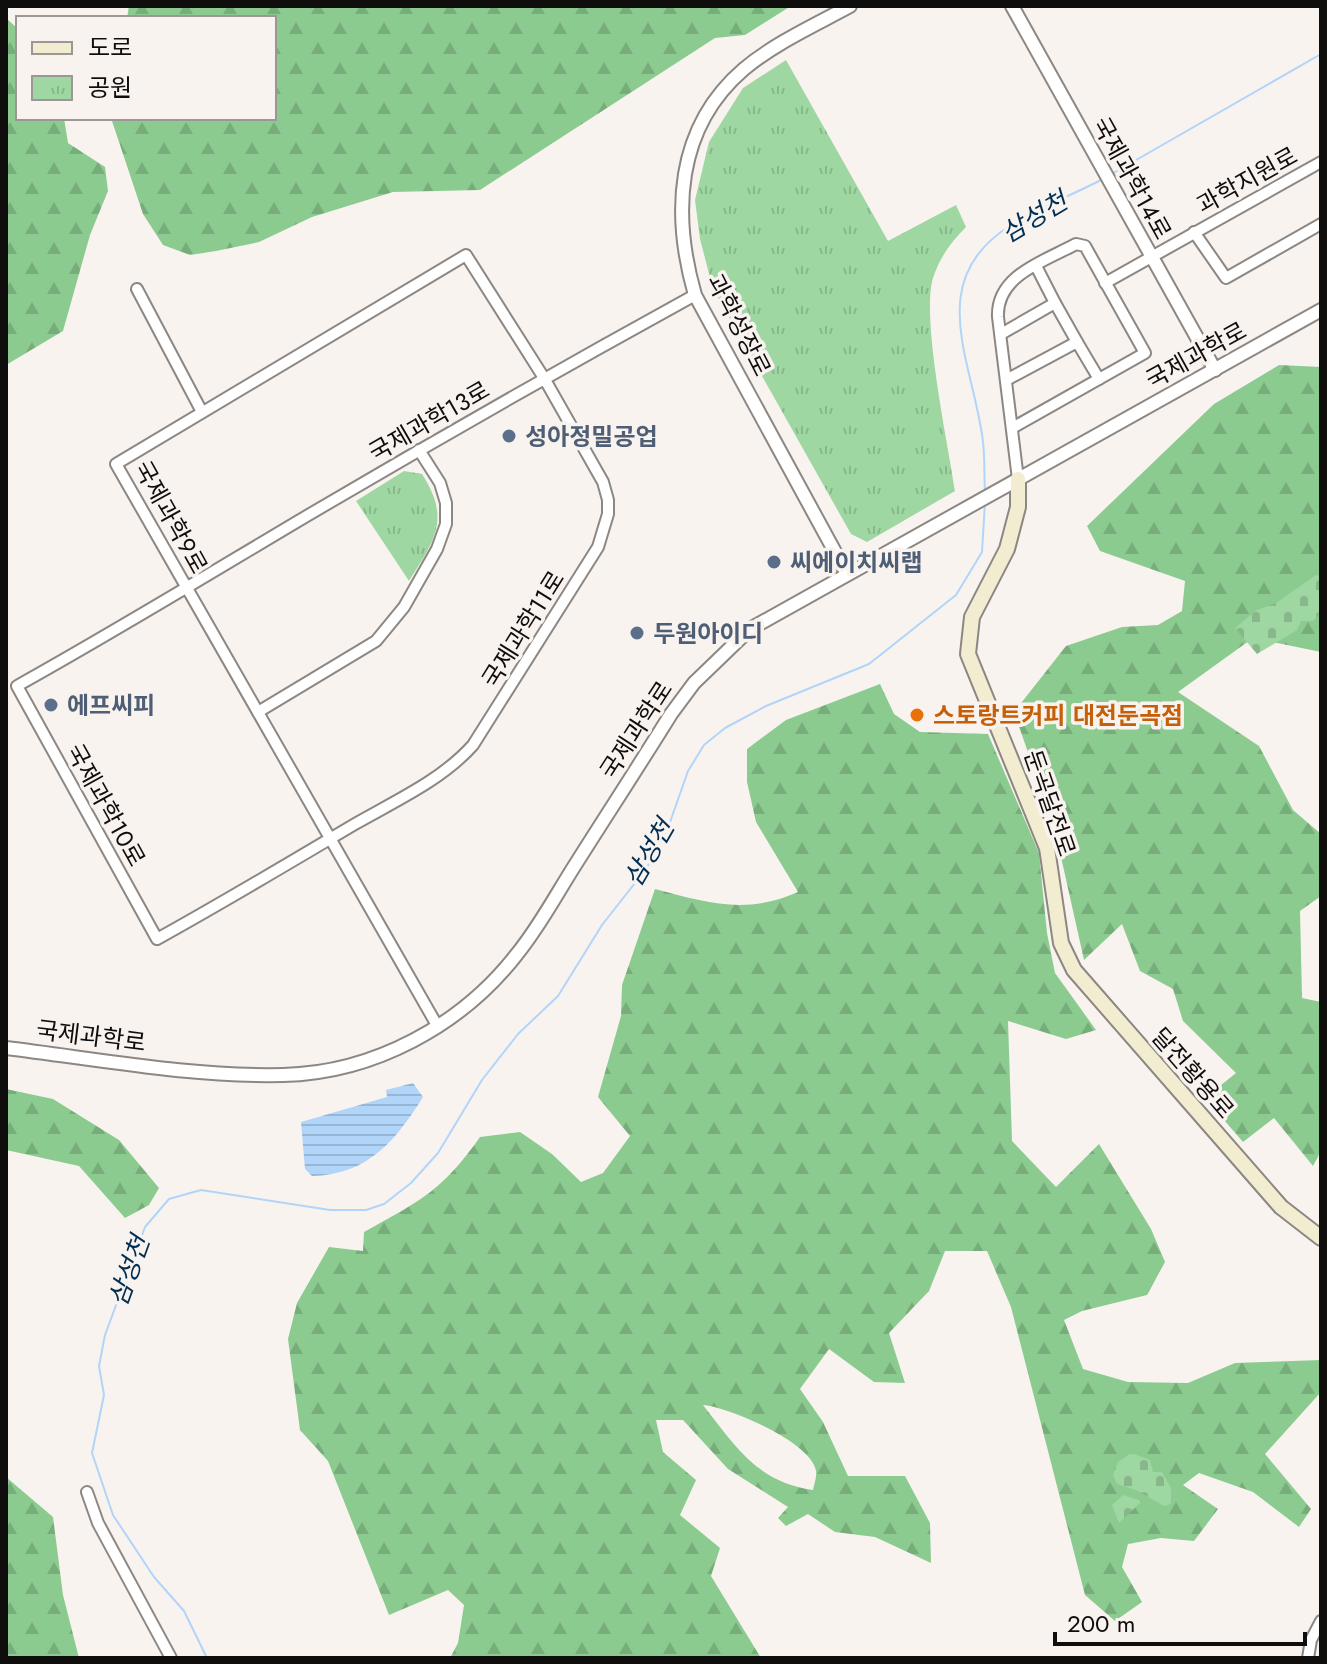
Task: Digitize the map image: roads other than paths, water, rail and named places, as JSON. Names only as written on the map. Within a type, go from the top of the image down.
[{"type":"main road","name":"둔곡달전로","points":[[1018,479],[1018,507],[1007,549],[972,617],[968,654],[1047,848],[1057,919]]},
{"type":"main road","name":"달전황용로","points":[[1057,919],[1061,943],[1074,970],[1281,1207],[1321,1238]]},
{"type":"street","name":"과학성장로","points":[[847,574],[695,295],[683,251],[681,210],[689,156],[709,109],[735,78],[758,59],[850,6]]},
{"type":"street","name":"국제과학14로","points":[[1012,6],[1215,370]]},
{"type":"street","name":"과학지원로","points":[[1105,283],[1321,162]]},
{"type":"street","points":[[1194,232],[1226,278],[1321,224]]},
{"type":"street","points":[[1014,427],[1145,353],[1085,246],[1076,244],[1013,279],[1000,296],[1001,334],[1018,479]]},
{"type":"street","name":"국제과학9로","points":[[438,1027],[116,464],[466,255],[544,378]]},
{"type":"street","points":[[1036,266],[1099,379]]},
{"type":"street","points":[[137,289],[202,412]]},
{"type":"street","name":"국제과학13로","points":[[186,587],[544,378],[695,295]]},
{"type":"street","points":[[1001,334],[1055,303]]},
{"type":"street","name":"국제과학로","points":[[6,1048],[206,1072],[283,1075],[320,1072],[364,1061],[438,1027],[468,1006],[519,952],[694,683],[750,629],[1321,310]]},
{"type":"street","points":[[1008,379],[1077,342]]},
{"type":"street","name":"국제과학11로","points":[[330,839],[460,760],[480,735],[598,547],[608,514],[603,482],[544,378]]},
{"type":"street","points":[[258,712],[376,641],[404,607],[437,549],[446,524],[446,503],[440,483],[419,450]]},
{"type":"street","name":"국제과학10로","points":[[186,587],[17,686],[157,939],[330,839]]},
{"type":"street","points":[[87,1492],[98,1523],[171,1658]]},
{"type":"street","points":[[1308,1658],[1311,1640],[1321,1621]]},
{"type":"water","points":[[413,1083],[423,1097],[391,1141],[378,1152],[365,1162],[332,1174],[312,1176],[305,1169],[301,1122],[387,1097],[386,1090]]},
{"type":"waterway","name":"삼성천","points":[[1110,175],[1321,54]]},
{"type":"waterway","name":"삼성천","points":[[985,492],[983,442],[960,324],[961,296],[968,270],[985,246],[1013,224],[1101,180]]},
{"type":"waterway","name":"삼성천","points":[[207,1658],[184,1611],[154,1577],[113,1515],[92,1453],[104,1395],[99,1366],[105,1335],[145,1227],[169,1199],[201,1190],[330,1210],[366,1210],[384,1204],[411,1183],[438,1153],[482,1080],[518,1034],[558,996],[602,925],[646,869],[669,825],[688,771],[704,745],[725,728],[766,706],[869,664],[956,595],[982,552],[985,502]]},
{"type":"place","name":"성아정밀공업","points":[[509,436]]},
{"type":"place","name":"씨에이치씨랩","points":[[774,562]]},
{"type":"place","name":"두원아이디","points":[[637,633]]},
{"type":"place","name":"에프씨피","points":[[51,705]]},
{"type":"place","name":"스토랑트커피 대전둔곡점","points":[[917,715]]}]
